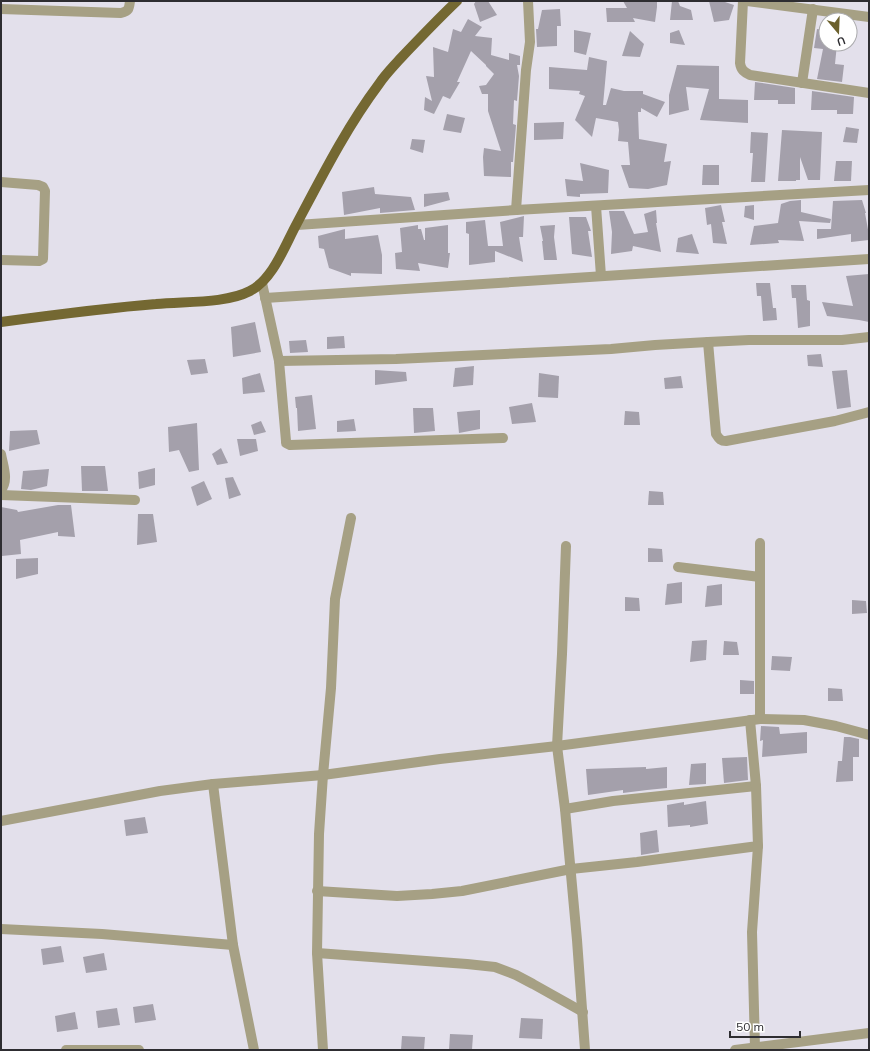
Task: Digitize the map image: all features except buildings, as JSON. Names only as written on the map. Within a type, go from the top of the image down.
[{"type":"main road","points":[[1,322],[158,303],[201,301],[238,296],[251,291],[262,283],[278,261],[333,154],[380,82],[416,42],[457,1]]},
{"type":"street","points":[[1,9],[121,13],[128,10],[130,1]]},
{"type":"street","points":[[516,210],[525,75],[530,42],[528,1]]},
{"type":"street","points":[[743,1],[740,63],[745,73],[869,93]]},
{"type":"street","points":[[747,1],[869,17]]},
{"type":"street","points":[[802,83],[813,9]]},
{"type":"street","points":[[1,182],[38,185],[45,191],[43,260],[1,260]]},
{"type":"street","points":[[297,225],[516,210],[869,190]]},
{"type":"street","points":[[596,206],[601,276]]},
{"type":"street","points":[[265,298],[869,259]]},
{"type":"street","points":[[262,283],[279,361],[286,443],[290,445],[503,438]]},
{"type":"street","points":[[279,361],[396,359],[611,349],[748,340],[842,340],[869,337]]},
{"type":"street","points":[[708,342],[716,434],[722,441],[827,422],[869,412]]},
{"type":"street","points":[[1,454],[6,478],[3,489],[1,490]]},
{"type":"street","points":[[1,495],[135,500]]},
{"type":"street","points":[[322,1050],[317,953],[319,834],[331,688],[335,599],[351,518]]},
{"type":"street","points":[[755,1048],[752,937],[758,846],[755,719],[760,543]]},
{"type":"street","points":[[566,546],[557,746],[571,869],[585,1050]]},
{"type":"street","points":[[678,567],[760,577]]},
{"type":"street","points":[[1,821],[153,793],[213,784],[323,775],[440,759],[557,746],[755,719],[804,720],[836,726],[869,735]]},
{"type":"street","points":[[213,784],[233,945],[254,1050]]},
{"type":"street","points":[[565,809],[613,801],[756,786]]},
{"type":"street","points":[[317,891],[397,896],[462,891],[571,869],[758,846]]},
{"type":"street","points":[[1,929],[102,934],[233,945]]},
{"type":"street","points":[[317,953],[495,967],[533,984],[583,1012]]},
{"type":"street","points":[[735,1050],[869,1033]]},
{"type":"street","points":[[66,1050],[139,1050]]}]
